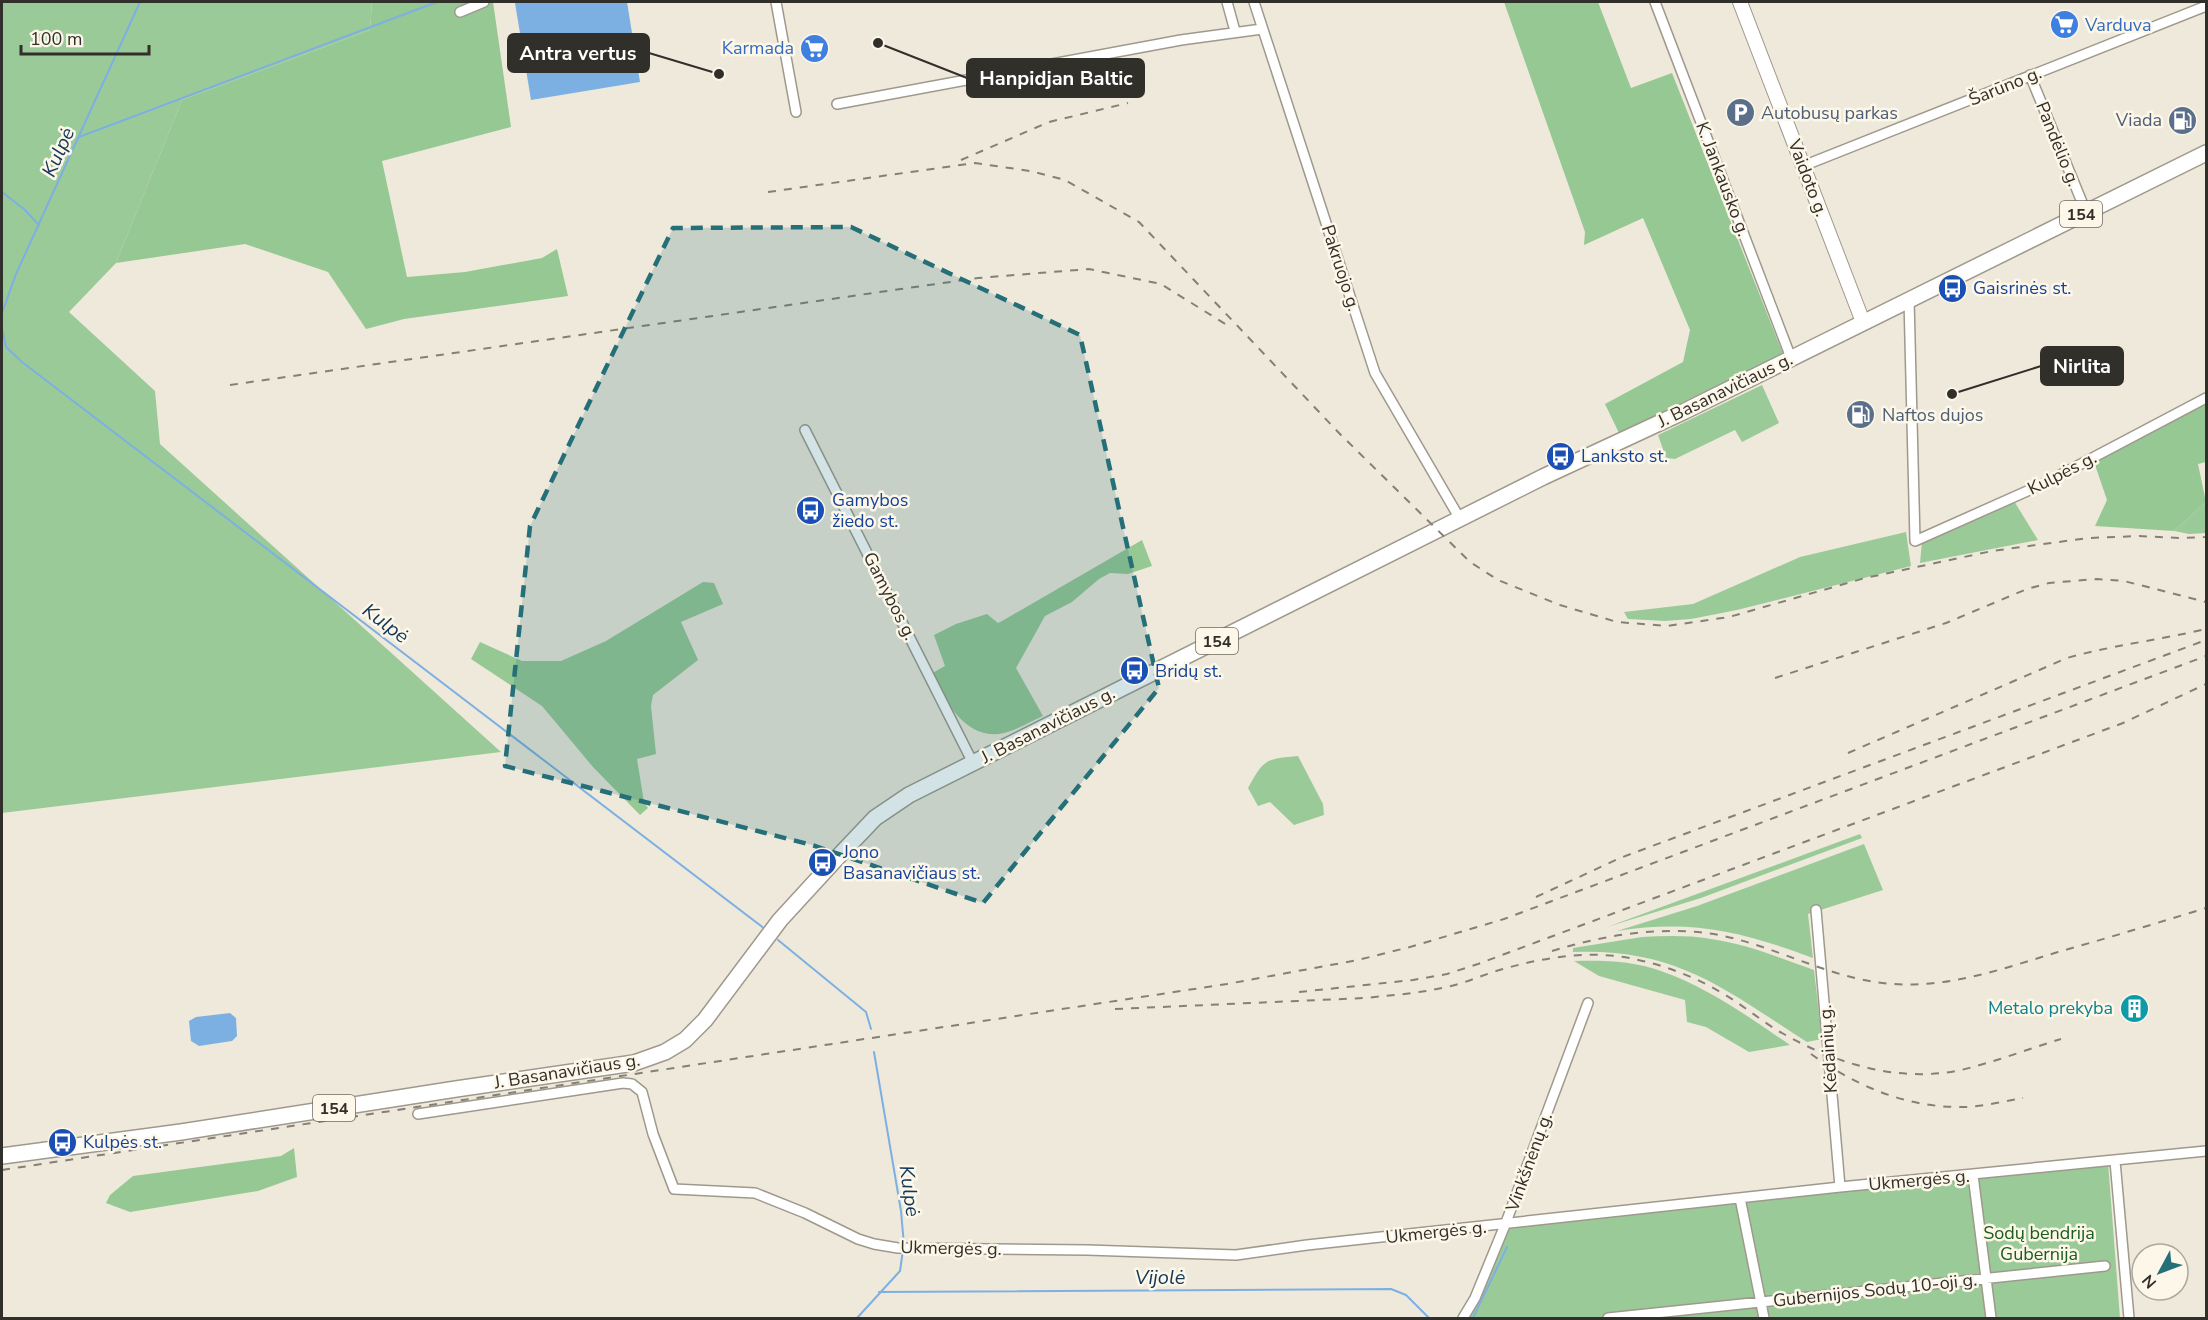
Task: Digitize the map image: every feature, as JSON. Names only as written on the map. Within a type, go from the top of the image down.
[{"type":"main road","name":"Vaidoto g.","points":[[1740,2],[1863,322]]},
{"type":"main road","name":"J. Basanavičiaus g.","points":[[2,1156],[181,1132],[634,1063],[665,1052],[685,1040],[705,1020],[780,920],[875,818],[909,795],[1460,519],[2206,153]]},
{"type":"street","points":[[460,12],[484,2]]},
{"type":"street","points":[[776,2],[796,112]]},
{"type":"street","points":[[1227,2],[1235,31]]},
{"type":"street","name":"Pakruojo g.","points":[[1254,2],[1375,373],[1460,519]]},
{"type":"street","name":"K. Jankausko g.","points":[[1655,2],[1791,358]]},
{"type":"street","name":"Šarūno g.","points":[[1803,166],[2206,6]]},
{"type":"street","points":[[837,104],[1235,31],[1262,29]]},
{"type":"street","name":"Pandėlio g.","points":[[2030,75],[2086,212]]},
{"type":"street","name":"Kulpės g.","points":[[1909,299],[1915,541],[2043,484],[2206,398]]},
{"type":"street","name":"Gamybos g.","points":[[805,430],[973,763]]},
{"type":"street","name":"Kėdainių g.","points":[[1816,910],[1840,1187]]},
{"type":"street","name":"Vinkšnėnų g.","points":[[1463,1318],[1475,1298],[1506,1225],[1588,1003]]},
{"type":"street","name":"Ukmergės g.","points":[[418,1114],[623,1083],[632,1084],[642,1092],[653,1134],[674,1189],[755,1193],[858,1239],[874,1244],[909,1249],[1087,1250],[1236,1255],[1306,1245],[1840,1187],[2206,1151]]},
{"type":"street","points":[[2115,1161],[2129,1318]]},
{"type":"street","points":[[1973,1175],[1991,1318]]},
{"type":"street","points":[[1740,1198],[1764,1318]]},
{"type":"street","name":"Gubernijos Sodų 10-oji g.","points":[[1608,1318],[2105,1266]]},
{"type":"highlighted area","points":[[851,227],[1080,335],[1159,688],[983,903],[812,845],[505,766],[530,526],[673,228]]},
{"type":"green space","points":[[2,2],[372,2],[370,30],[182,100],[116,263],[69,312],[155,391],[160,444],[501,752],[2,813]]},
{"type":"green space","points":[[372,2],[493,2],[511,127],[382,161],[407,277],[465,272],[542,258],[557,249],[568,296],[404,319],[366,329],[328,272],[245,244],[116,263],[182,100],[370,30]]},
{"type":"green space","points":[[1504,2],[1598,2],[1631,88],[1672,73],[1783,354],[1619,433],[1605,404],[1683,362],[1690,330],[1643,218],[1584,245],[1585,232]]},
{"type":"green space","points":[[1762,385],[1779,423],[1742,442],[1735,430],[1675,459],[1666,458],[1658,435]]},
{"type":"green space","points":[[2206,398],[2206,462],[2198,464],[2206,502],[2174,531],[2095,526],[2107,500],[2094,462]]},
{"type":"green space","points":[[2014,501],[2038,540],[1920,563],[1922,541]]},
{"type":"green space","points":[[2206,502],[2206,533],[2189,534],[2174,531]]},
{"type":"green space","points":[[1906,532],[1911,566],[1737,610],[1691,619],[1665,621],[1628,619],[1624,612],[1693,604],[1800,557]]},
{"type":"green space","points":[[1142,540],[1152,566],[1128,574],[1110,573],[1099,579],[1072,602],[1045,616],[1016,668],[1043,716],[1009,732],[991,734],[979,731],[959,717],[929,675],[945,666],[934,635],[956,624],[987,614],[998,623]]},
{"type":"green space","points":[[703,582],[714,583],[723,604],[681,622],[698,660],[653,695],[651,706],[656,754],[637,759],[644,802],[648,808],[640,815],[593,767],[542,706],[471,659],[480,642],[522,661],[561,661],[606,641]]},
{"type":"green space","points":[[1298,756],[1323,804],[1324,815],[1294,825],[1270,802],[1258,806],[1248,788],[1258,771],[1267,762]]},
{"type":"green space","points":[[1860,834],[1862,838],[1701,898],[1607,927]]},
{"type":"green space","points":[[1864,844],[1883,890],[1808,914],[1813,958],[1763,941],[1717,930],[1669,927],[1617,931],[1697,906]]},
{"type":"green space","points":[[1685,936],[1724,941],[1814,970],[1822,1039],[1807,1042],[1724,989],[1671,965],[1642,957],[1573,952],[1573,948],[1642,937]]},
{"type":"green space","points":[[1574,961],[1640,965],[1679,978],[1744,1014],[1790,1045],[1749,1052],[1706,1027],[1687,1022],[1685,1000],[1599,976]]},
{"type":"green space","points":[[294,1148],[297,1177],[258,1191],[130,1212],[106,1203],[110,1195],[133,1176],[281,1156]]},
{"type":"green space","name":"Sodų bendrija Gubernija","points":[[2108,1162],[2120,1318],[1463,1318],[1505,1225]]},
{"type":"water","points":[[627,2],[640,82],[531,100],[515,3]]},
{"type":"water","points":[[230,1013],[236,1018],[237,1036],[232,1041],[199,1046],[191,1041],[189,1021],[196,1017]]},
{"type":"waterway","name":"Kulpė","points":[[2,313],[16,274],[140,2]]},
{"type":"waterway","points":[[79,137],[437,2]]},
{"type":"waterway","points":[[2,192],[24,209],[39,225]]},
{"type":"waterway","name":"Kulpė","points":[[2,329],[6,347],[22,362],[765,929]]},
{"type":"waterway","name":"Kulpė","points":[[778,940],[866,1012],[871,1029]]},
{"type":"waterway","name":"Kulpė","points":[[874,1052],[901,1211],[904,1245]]},
{"type":"waterway","points":[[1473,1318],[1507,1247]]},
{"type":"waterway","name":"Kulpė","points":[[857,1318],[900,1271],[903,1250]]},
{"type":"waterway","name":"Vijolė","points":[[879,1292],[1391,1289],[1406,1295],[1429,1318]]},
{"type":"railway","points":[[961,160],[1049,122],[1128,103]]},
{"type":"railway","points":[[768,192],[975,163],[1030,171],[1065,180],[1139,222],[1339,433],[1470,562],[1498,580],[1560,605],[1617,622],[1667,626],[1729,617],[1865,578],[1992,551],[2088,538],[2206,537]]},
{"type":"railway","points":[[230,385],[978,278],[1089,269],[1161,284],[1230,327]]},
{"type":"railway","points":[[1775,678],[1946,623],[2027,589],[2049,583],[2097,579],[2124,581],[2206,602]]},
{"type":"railway","points":[[1848,753],[2067,658],[2206,629]]},
{"type":"railway","points":[[1536,897],[1620,858],[2206,640]]},
{"type":"railway","points":[[2,1170],[1227,984],[1358,960],[1504,919],[2206,656]]},
{"type":"railway","points":[[1299,992],[1413,980],[1447,974],[1478,964],[2123,723],[2206,684]]},
{"type":"railway","points":[[1552,951],[1620,935],[1644,932],[1691,932],[1736,939],[1854,978],[1894,984],[1936,983],[1977,976],[2206,908]]},
{"type":"railway","points":[[1115,1009],[1397,995],[1451,986],[1533,962],[1578,955],[1609,955],[1662,966],[1687,975],[1722,993],[1774,1028],[1803,1044],[1824,1054],[1868,1068],[1914,1074],[1961,1070],[2061,1039]]},
{"type":"railway","points":[[1811,1054],[1864,1085],[1922,1104],[1971,1107],[2023,1098]]},
{"type":"place","name":"Varduva","points":[[2064,25]]},
{"type":"place","name":"Hanpidjan Baltic","points":[[878,43]]},
{"type":"place","name":"Karmada","points":[[815,48]]},
{"type":"place","name":"Antra vertus","points":[[719,74]]},
{"type":"place","name":"Autobusų parkas","points":[[1740,113]]},
{"type":"place","name":"Viada","points":[[2183,120]]},
{"type":"place","name":"Gaisrinės st.","points":[[1952,288]]},
{"type":"place","name":"Nirlita","points":[[1952,394]]},
{"type":"place","name":"Naftos dujos","points":[[1861,415]]},
{"type":"place","name":"Lanksto st.","points":[[1560,456]]},
{"type":"place","name":"Gamybos žiedo st.","points":[[811,510]]},
{"type":"place","name":"Bridų st.","points":[[1134,671]]},
{"type":"place","name":"Jono Basanavičiaus st.","points":[[822,862]]},
{"type":"place","name":"Metalo prekyba","points":[[2134,1008]]},
{"type":"place","name":"Kulpės st.","points":[[62,1142]]}]
